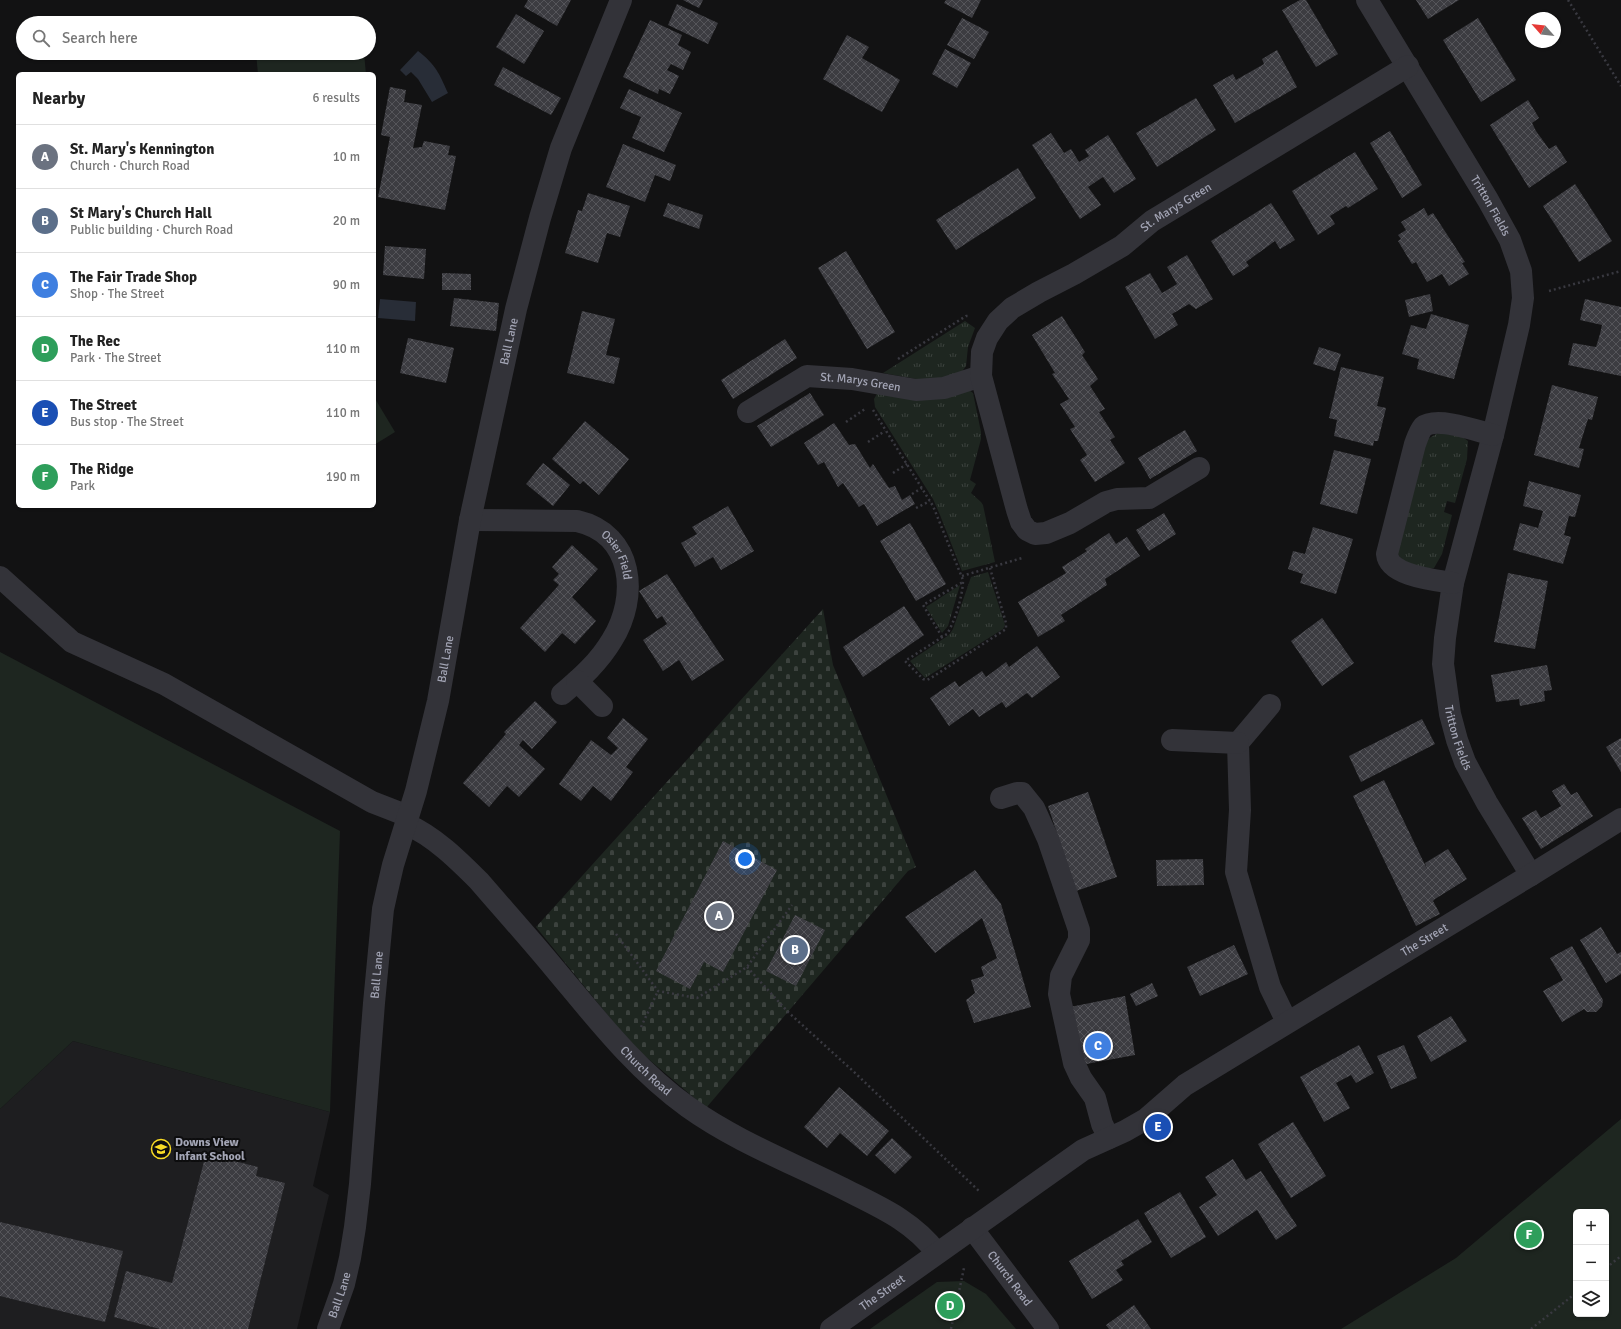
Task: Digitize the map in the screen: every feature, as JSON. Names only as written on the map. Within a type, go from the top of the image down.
[{"type":"street","name":"Ball Lane","points":[[328,1329],[344,1284],[355,1227],[360,1184],[371,1038],[383,909],[393,865],[416,791],[438,701],[470,520],[516,308],[540,218],[561,148],[621,0]]},
{"type":"street","name":"Tritton Fields","points":[[1367,0],[1408,66],[1510,240],[1520,271],[1523,298],[1520,325],[1493,435],[1453,583],[1445,638],[1443,664],[1450,714],[1457,740],[1470,772],[1531,875]]},
{"type":"street","name":"St. Marys Green","points":[[1199,468],[1149,498],[1106,502],[1058,529],[1037,535],[1027,530],[1021,522],[1017,510],[981,376],[982,352],[987,338],[998,321],[1012,308],[1122,246],[1152,221],[1408,66]]},
{"type":"street","name":"St. Marys Green","points":[[748,412],[806,376],[850,379],[907,390],[927,390],[944,388],[981,376]]},
{"type":"street","points":[[1453,583],[1405,573],[1392,565],[1388,558],[1387,554],[1415,444],[1421,431],[1430,424],[1444,424],[1493,435]]},
{"type":"street","name":"Osier Field","points":[[470,520],[577,521],[590,525],[603,532],[620,550],[628,575],[627,592],[621,618],[613,639],[608,647],[598,660],[570,687],[602,706]]},
{"type":"street","name":"Church Road","points":[[0,576],[72,642],[164,684],[372,802],[407,820],[455,858],[479,881],[627,1054],[669,1092],[703,1117],[725,1130],[893,1215],[919,1233],[937,1253]]},
{"type":"street","points":[[1270,705],[1238,743],[1240,810],[1236,872],[1270,987],[1287,1022]]},
{"type":"street","points":[[1172,740],[1238,743]]},
{"type":"street","points":[[1001,798],[1022,793],[1034,808],[1048,839],[1079,930],[1079,940],[1061,976],[1059,994],[1074,1063],[1081,1078],[1094,1098],[1102,1124],[1109,1138]]},
{"type":"street","name":"The Street","points":[[831,1329],[1083,1150],[1146,1119],[1185,1085],[1621,819]]},
{"type":"street","name":"Church Road","points":[[972,1228],[1048,1329]]},
{"type":"path","points":[[1568,0],[1621,86]]},
{"type":"path","points":[[1523,298],[1621,271]]},
{"type":"path","points":[[877,383],[880,373],[885,368],[966,316],[998,321]]},
{"type":"path","points":[[846,422],[863,410],[872,408],[930,501],[939,518],[962,576],[963,587],[961,598],[947,634],[905,661],[925,680],[938,674],[1006,629],[1006,622],[990,568]]},
{"type":"path","points":[[868,442],[886,431]]},
{"type":"path","points":[[893,473],[907,464]]},
{"type":"path","points":[[912,494],[922,488]]},
{"type":"path","points":[[916,508],[930,501]]},
{"type":"path","points":[[962,576],[1024,557]]},
{"type":"path","points":[[942,637],[923,605],[963,582]]},
{"type":"path","points":[[616,934],[658,991],[697,998],[747,967],[792,906]]},
{"type":"path","points":[[747,967],[788,1012],[853,1071],[998,1209]]},
{"type":"path","points":[[627,1054],[658,991]]},
{"type":"path","points":[[951,1329],[972,1228]]},
{"type":"path","points":[[1609,1266],[1621,1256]]},
{"type":"path","points":[[1531,1329],[1573,1295]]},
{"type":"shaded area","points":[[418,51],[436,70],[448,93],[432,102],[418,79],[411,72],[406,76],[400,70]]},
{"type":"shaded area","points":[[380,299],[416,302],[415,321],[378,318]]},
{"type":"shaded area","name":"Downs View Infant School","points":[[73,1041],[330,1112],[313,1186],[329,1195],[297,1329],[0,1329],[0,1109]]},
{"type":"green space","points":[[257,60],[365,60],[366,72],[258,72]]},
{"type":"green space","points":[[965,321],[975,328],[968,347],[966,366],[961,373],[933,382],[883,373]]},
{"type":"green space","points":[[969,390],[973,393],[981,432],[981,439],[970,480],[976,484],[971,493],[983,505],[995,562],[962,571],[933,499],[875,407],[874,399],[878,392]]},
{"type":"green space","points":[[376,400],[395,432],[376,444]]},
{"type":"green space","points":[[1438,433],[1461,436],[1468,441],[1467,459],[1455,503],[1447,501],[1444,512],[1452,515],[1442,554],[1434,568],[1425,568],[1414,566],[1404,561],[1398,554],[1396,544],[1426,440]]},
{"type":"green space","points":[[988,572],[1005,625],[1003,629],[925,678],[910,661],[949,635],[953,629],[971,577]]},
{"type":"green space","points":[[960,585],[948,626],[942,633],[926,607]]},
{"type":"green space","points":[[823,609],[833,665],[916,867],[908,871],[706,1108],[632,1045],[536,927]]},
{"type":"green space","points":[[0,652],[340,831],[330,1112],[73,1041],[0,1109]]},
{"type":"green space","points":[[1621,1119],[1621,1329],[1341,1329],[1456,1258]]},
{"type":"green space","points":[[964,1281],[986,1294],[1016,1329],[870,1329],[937,1282]]},
{"type":"building","points":[[528,0],[571,0],[557,26],[524,7]]},
{"type":"building","points":[[683,0],[703,0],[699,8]]},
{"type":"building","points":[[946,0],[981,0],[972,18],[944,3]]},
{"type":"building","points":[[1300,0],[1306,0],[1338,54],[1316,67],[1282,10]]},
{"type":"building","points":[[1416,0],[1459,0],[1428,19]]},
{"type":"building","points":[[677,4],[718,23],[708,44],[668,25]]},
{"type":"building","points":[[516,14],[544,31],[524,64],[496,47]]},
{"type":"building","points":[[962,18],[989,32],[974,59],[947,45]]},
{"type":"building","points":[[1478,18],[1516,80],[1481,102],[1443,40]]},
{"type":"building","points":[[650,20],[682,35],[678,45],[691,52],[683,70],[671,64],[667,70],[679,76],[670,94],[659,89],[658,94],[623,77]]},
{"type":"building","points":[[847,35],[869,47],[862,58],[900,80],[882,112],[823,79]]},
{"type":"building","points":[[945,49],[971,63],[957,88],[932,74]]},
{"type":"building","points":[[1277,50],[1297,87],[1235,123],[1213,85],[1233,74],[1236,80],[1264,64],[1262,59]]},
{"type":"building","points":[[503,67],[561,98],[551,115],[494,85]]},
{"type":"building","points":[[390,87],[406,90],[404,102],[422,105],[413,148],[422,147],[424,141],[450,146],[448,155],[456,156],[445,210],[378,197],[390,137],[381,135]]},
{"type":"building","points":[[629,89],[682,113],[664,152],[632,138],[641,117],[620,108]]},
{"type":"building","points":[[1196,98],[1216,130],[1157,167],[1136,133]]},
{"type":"building","points":[[1528,100],[1539,118],[1532,123],[1536,131],[1549,149],[1556,145],[1567,162],[1529,188],[1490,125]]},
{"type":"building","points":[[1390,131],[1422,185],[1402,198],[1370,143]]},
{"type":"building","points":[[1051,133],[1064,153],[1071,149],[1079,162],[1089,156],[1085,150],[1108,135],[1136,179],[1114,193],[1103,177],[1088,187],[1101,205],[1080,219],[1032,145]]},
{"type":"building","points":[[623,144],[676,165],[670,181],[655,175],[645,202],[606,187]]},
{"type":"building","points":[[1355,152],[1378,189],[1348,208],[1346,206],[1330,216],[1335,224],[1318,235],[1292,191]]},
{"type":"building","points":[[1018,168],[1036,198],[956,250],[936,220]]},
{"type":"building","points":[[1575,184],[1612,241],[1579,262],[1543,206]]},
{"type":"building","points":[[588,193],[630,206],[620,237],[607,233],[598,263],[565,253],[578,210],[582,211]]},
{"type":"building","points":[[668,203],[703,215],[699,229],[663,216]]},
{"type":"building","points":[[1271,203],[1295,240],[1280,249],[1275,241],[1246,262],[1249,266],[1233,276],[1211,241]]},
{"type":"building","points":[[1424,208],[1428,216],[1433,213],[1465,262],[1462,263],[1469,274],[1449,286],[1442,274],[1427,282],[1416,262],[1412,264],[1398,241],[1401,239],[1398,235],[1406,230],[1401,222]]},
{"type":"building","points":[[385,246],[426,249],[424,279],[383,275]]},
{"type":"building","points":[[846,251],[895,332],[867,349],[818,268]]},
{"type":"building","points":[[1187,255],[1213,299],[1196,309],[1189,304],[1172,314],[1178,325],[1155,339],[1125,287],[1150,273],[1162,293],[1177,284],[1167,267]]},
{"type":"building","points":[[442,273],[471,274],[471,290],[442,290]]},
{"type":"building","points":[[1430,294],[1433,311],[1409,317],[1405,300]]},
{"type":"building","points":[[454,298],[499,303],[496,331],[450,326]]},
{"type":"building","points":[[1585,299],[1621,307],[1621,376],[1568,365],[1573,343],[1596,347],[1600,334],[1602,325],[1580,320]]},
{"type":"building","points":[[582,311],[615,319],[606,355],[620,358],[614,384],[567,373]]},
{"type":"building","points":[[1431,314],[1469,325],[1454,379],[1417,369],[1419,359],[1402,354],[1411,325],[1426,329]]},
{"type":"building","points":[[1062,316],[1085,352],[1082,355],[1098,379],[1090,386],[1105,409],[1099,412],[1115,437],[1110,440],[1125,463],[1095,482],[1080,460],[1087,455],[1070,429],[1075,427],[1060,404],[1069,399],[1052,374],[1055,373],[1032,335]]},
{"type":"building","points":[[408,338],[454,348],[446,383],[400,373]]},
{"type":"building","points":[[785,339],[797,358],[733,399],[721,380]]},
{"type":"building","points":[[1319,347],[1341,354],[1335,371],[1313,364]]},
{"type":"building","points":[[1341,367],[1384,377],[1377,406],[1386,408],[1378,441],[1374,441],[1373,446],[1334,436],[1337,420],[1329,418]]},
{"type":"building","points":[[1552,385],[1598,397],[1592,420],[1588,419],[1579,448],[1584,449],[1579,468],[1534,455]]},
{"type":"building","points":[[810,393],[824,415],[771,447],[757,426]]},
{"type":"building","points":[[585,421],[629,459],[599,495],[583,481],[580,484],[552,459]]},
{"type":"building","points":[[834,423],[849,445],[855,444],[870,468],[873,464],[889,488],[895,486],[902,500],[910,495],[915,504],[877,526],[864,504],[859,507],[843,483],[838,487],[824,462],[818,465],[804,443]]},
{"type":"building","points":[[1185,430],[1197,451],[1150,479],[1138,458]]},
{"type":"building","points":[[1334,450],[1371,459],[1357,514],[1320,504]]},
{"type":"building","points":[[543,463],[570,485],[553,506],[526,484]]},
{"type":"building","points":[[1529,481],[1581,495],[1575,517],[1569,516],[1564,535],[1571,537],[1563,564],[1513,550],[1520,523],[1538,528],[1543,511],[1523,506]]},
{"type":"building","points":[[728,506],[754,551],[721,570],[713,557],[695,567],[681,543],[697,534],[692,527]]},
{"type":"building","points":[[1164,513],[1176,534],[1149,551],[1136,530]]},
{"type":"building","points":[[910,523],[946,584],[916,601],[880,541]]},
{"type":"building","points":[[1313,527],[1353,539],[1336,594],[1300,583],[1303,574],[1288,569],[1293,551],[1305,554]]},
{"type":"building","points":[[1109,533],[1116,544],[1127,537],[1140,556],[1105,579],[1107,585],[1061,615],[1065,621],[1038,637],[1018,602],[1066,573],[1062,567],[1087,551],[1085,549]]},
{"type":"building","points":[[572,545],[598,569],[572,597],[596,621],[575,644],[562,633],[545,652],[520,628],[559,585],[553,580],[559,574],[552,567]]},
{"type":"building","points":[[1508,573],[1548,581],[1535,649],[1494,642]]},
{"type":"building","points":[[667,574],[724,660],[692,681],[679,660],[663,671],[643,640],[667,624],[662,616],[657,619],[639,591]]},
{"type":"building","points":[[904,606],[924,635],[863,677],[843,647]]},
{"type":"building","points":[[1322,618],[1354,663],[1322,686],[1291,641]]},
{"type":"building","points":[[1037,646],[1060,677],[1032,698],[1027,693],[1006,708],[1002,702],[979,717],[973,709],[949,726],[930,698],[955,681],[959,687],[982,671],[986,677],[1006,662],[1009,667]]},
{"type":"building","points":[[1547,665],[1552,690],[1544,691],[1545,701],[1520,706],[1519,699],[1496,702],[1491,675]]},
{"type":"building","points":[[535,701],[557,722],[532,749],[523,740],[519,745],[545,769],[519,797],[507,786],[489,807],[463,783],[506,734],[504,732]]},
{"type":"building","points":[[623,718],[648,739],[626,767],[633,772],[611,801],[593,786],[581,801],[559,784],[591,740],[611,755],[618,748],[607,738]]},
{"type":"building","points":[[1422,719],[1435,744],[1361,782],[1349,756]]},
{"type":"building","points":[[1621,738],[1621,772],[1606,747]]},
{"type":"building","points":[[1384,780],[1427,869],[1425,863],[1448,849],[1467,879],[1433,901],[1440,914],[1416,926],[1353,796]]},
{"type":"building","points":[[1564,784],[1571,795],[1577,792],[1593,816],[1541,849],[1522,818],[1536,810],[1541,818],[1561,806],[1552,791]]},
{"type":"building","points":[[1088,792],[1117,877],[1076,891],[1048,806]]},
{"type":"building","points":[[723,841],[777,870],[723,972],[704,962],[690,989],[656,971]]},
{"type":"building","points":[[1203,859],[1204,885],[1157,886],[1156,860]]},
{"type":"building","points":[[975,870],[1001,904],[1031,1007],[974,1023],[966,1000],[975,993],[971,980],[984,976],[981,967],[997,958],[982,918],[935,953],[905,917]]},
{"type":"building","points":[[795,915],[825,930],[796,986],[766,971]]},
{"type":"building","points":[[1601,927],[1617,954],[1621,952],[1621,974],[1606,983],[1580,940]]},
{"type":"building","points":[[1234,945],[1248,974],[1200,996],[1187,967]]},
{"type":"building","points":[[1572,946],[1603,1000],[1602,1006],[1596,1012],[1587,1012],[1584,1009],[1562,1022],[1543,991],[1563,980],[1550,958]]},
{"type":"building","points":[[1152,983],[1158,996],[1136,1006],[1130,994]]},
{"type":"building","points":[[1125,996],[1135,1055],[1081,1065],[1070,1007]]},
{"type":"building","points":[[1451,1016],[1467,1041],[1431,1062],[1417,1036]]},
{"type":"building","points":[[1359,1045],[1374,1073],[1356,1083],[1351,1075],[1336,1083],[1350,1108],[1324,1122],[1300,1077]]},
{"type":"building","points":[[1404,1045],[1417,1078],[1391,1089],[1377,1056]]},
{"type":"building","points":[[839,1087],[889,1131],[867,1156],[840,1133],[827,1148],[804,1127]]},
{"type":"building","points":[[1293,1122],[1326,1176],[1291,1198],[1258,1144]]},
{"type":"building","points":[[892,1138],[912,1157],[895,1174],[875,1155]]},
{"type":"building","points":[[206,1154],[258,1167],[256,1176],[285,1183],[248,1329],[160,1329],[114,1317],[126,1271],[172,1283]]},
{"type":"building","points":[[1233,1159],[1246,1180],[1261,1171],[1297,1226],[1276,1240],[1257,1210],[1218,1236],[1199,1207],[1217,1195],[1205,1177]]},
{"type":"building","points":[[1180,1192],[1206,1237],[1171,1258],[1144,1213]]},
{"type":"building","points":[[1138,1219],[1152,1242],[1121,1261],[1124,1265],[1116,1270],[1123,1280],[1092,1299],[1069,1261]]},
{"type":"building","points":[[0,1222],[123,1251],[105,1322],[0,1296]]},
{"type":"building","points":[[1134,1305],[1151,1329],[1109,1329],[1106,1325]]},
{"type":"place","name":"St. Mary's Kennington","points":[[719,916]]},
{"type":"place","name":"St Mary's Church Hall","points":[[795,950]]},
{"type":"place","name":"The Fair Trade Shop","points":[[1098,1046]]},
{"type":"place","name":"The Street","points":[[1158,1127]]},
{"type":"place","name":"Downs View Infant School","points":[[161,1149]]},
{"type":"place","name":"The Ridge","points":[[1529,1235]]},
{"type":"place","name":"The Rec","points":[[950,1306]]}]
